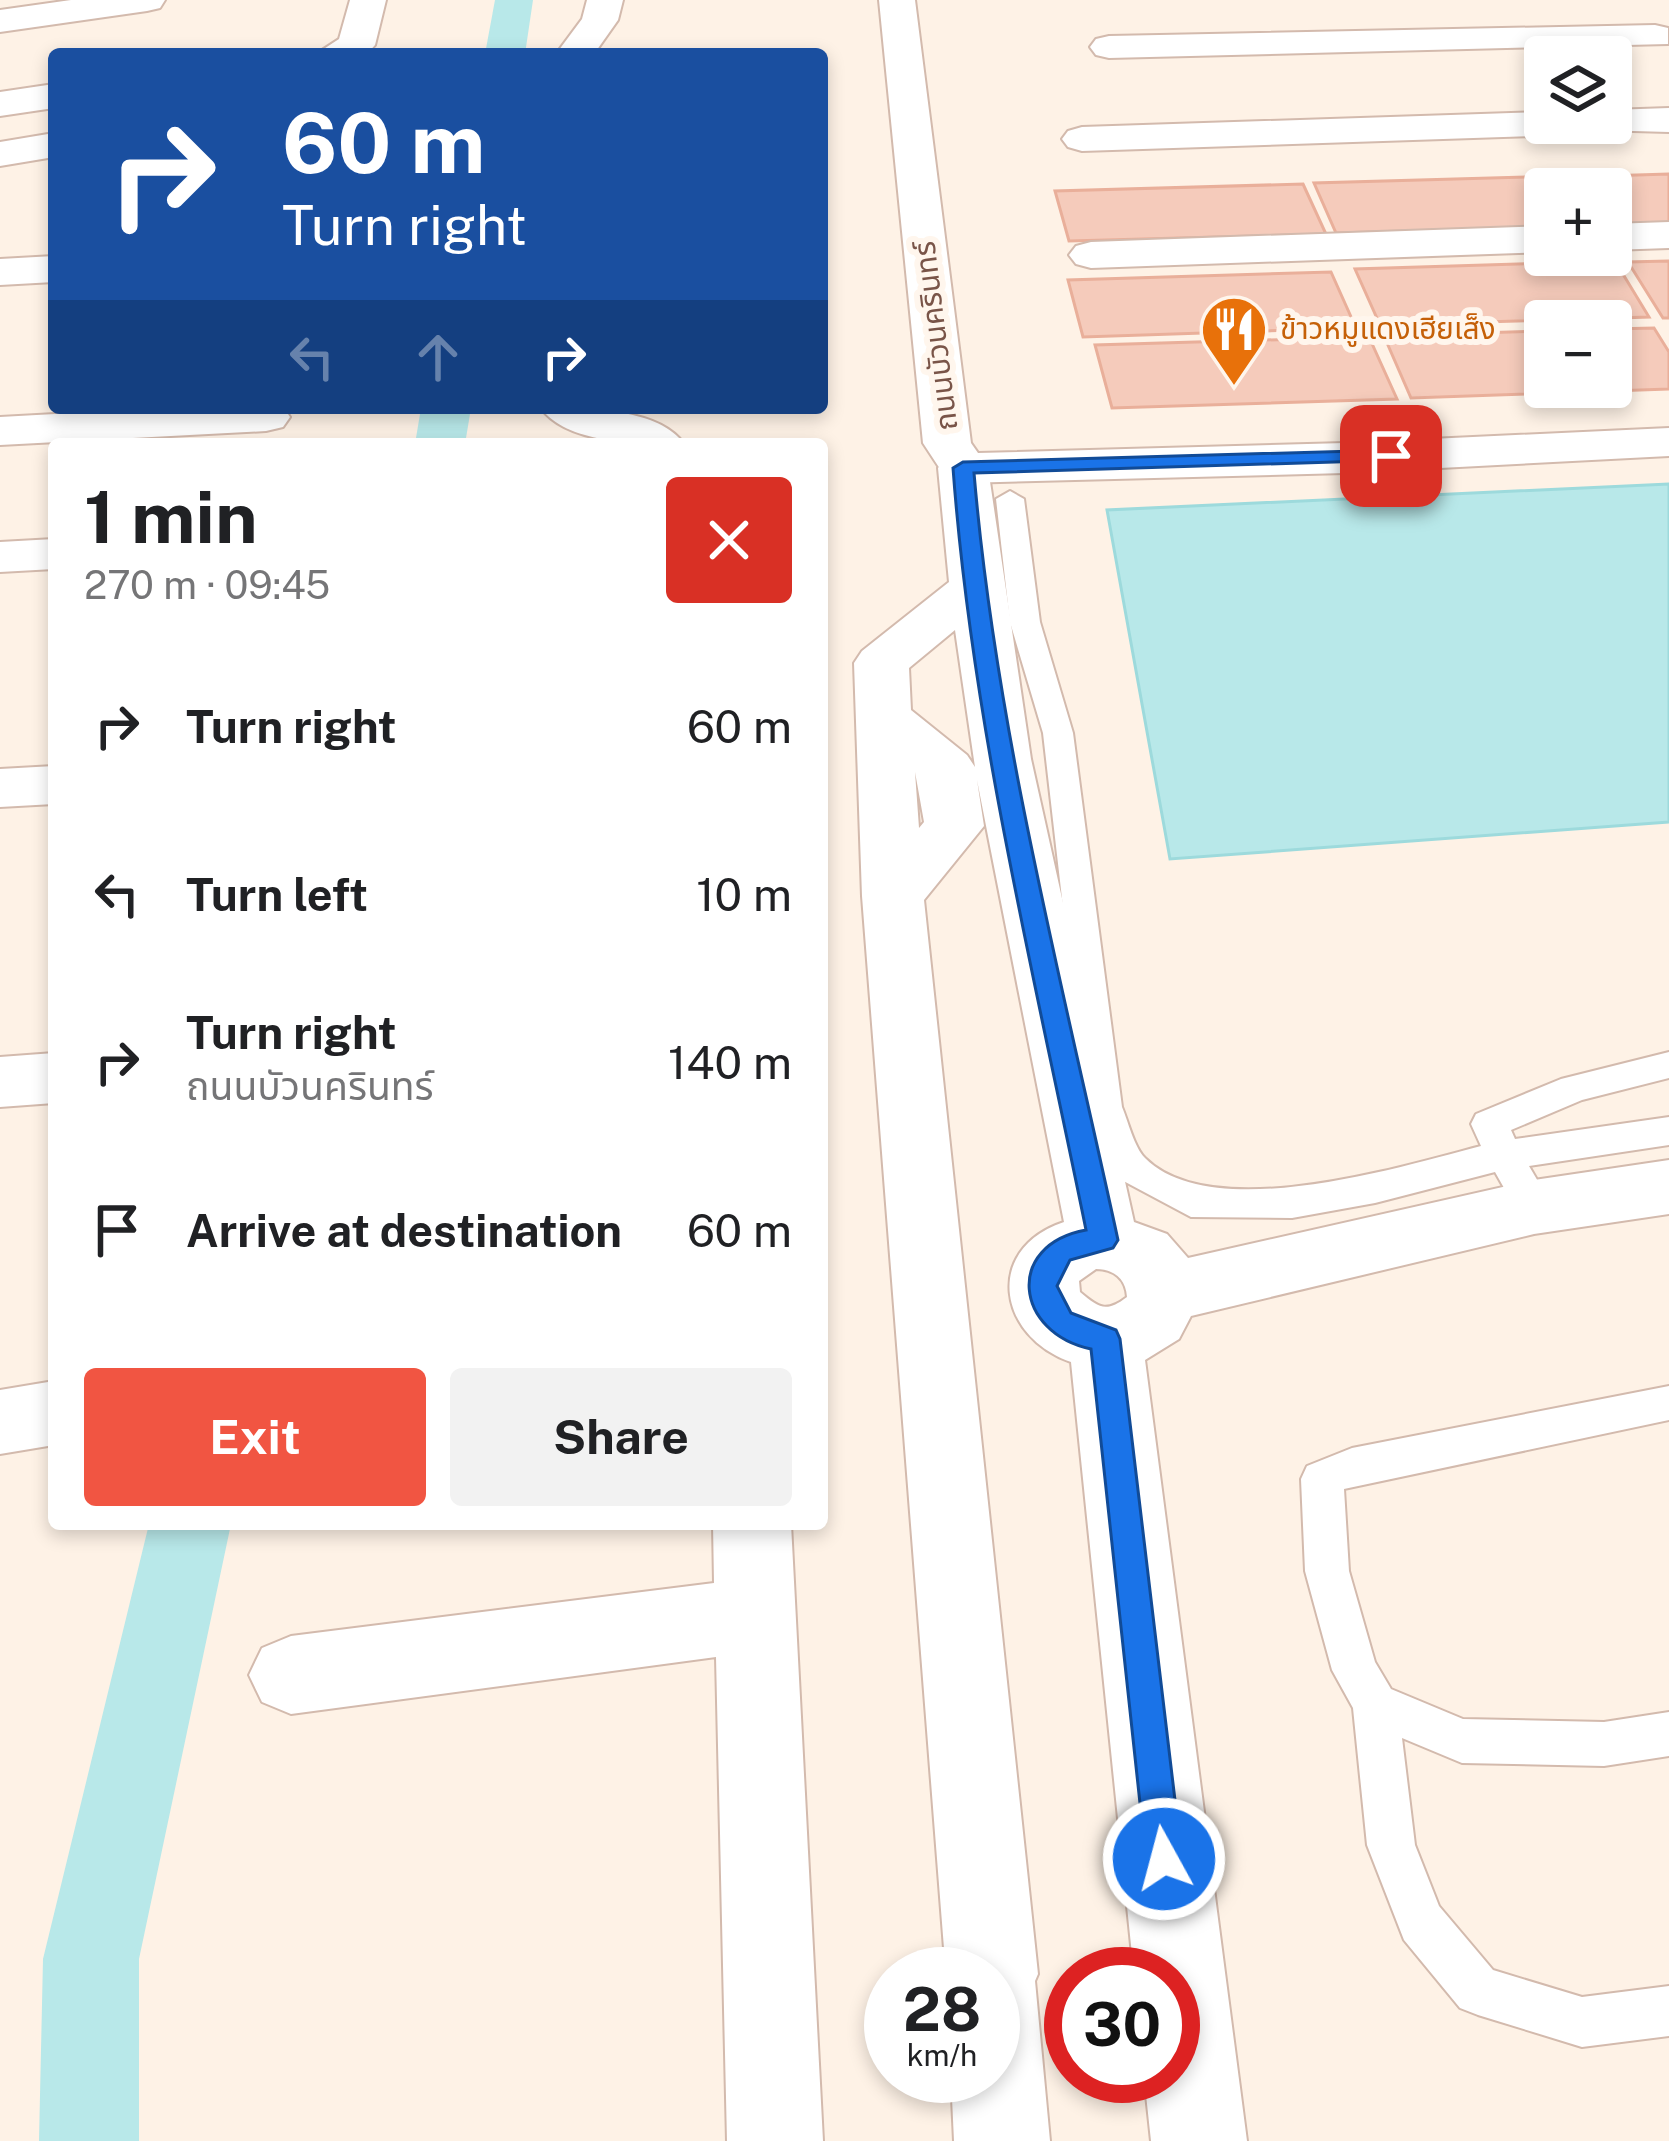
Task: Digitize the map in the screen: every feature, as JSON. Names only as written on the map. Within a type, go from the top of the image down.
[{"type":"street","points":[[349,48],[356,45],[368,0]]},
{"type":"street","points":[[579,48],[600,20],[605,0]]},
{"type":"street","name":"ถนนบัวนครินทร์","points":[[897,0],[947,443],[963,468],[1345,458],[1669,442]]},
{"type":"street","points":[[1626,0],[1662,45]]},
{"type":"street","points":[[0,21],[133,14]]},
{"type":"street","points":[[1108,47],[1180,30],[1662,45]]},
{"type":"street","points":[[0,104],[48,97]]},
{"type":"street","points":[[1632,121],[1669,120]]},
{"type":"street","points":[[1082,139],[1524,124]]},
{"type":"street","points":[[0,154],[48,146]]},
{"type":"street","points":[[1632,236],[1669,235]]},
{"type":"street","points":[[1090,255],[1524,240]]},
{"type":"street","points":[[0,272],[48,269]]},
{"type":"street","points":[[581,414],[644,438]]},
{"type":"street","points":[[0,431],[266,417]]},
{"type":"street","points":[[963,468],[973,589],[1011,799],[1103,1240]]},
{"type":"street","points":[[0,557],[48,554]]},
{"type":"street","points":[[973,589],[881,663],[893,896],[990,1947]]},
{"type":"street","points":[[0,788],[48,784]]},
{"type":"street","points":[[0,1082],[48,1078]]},
{"type":"street","points":[[1166,1292],[1519,1181],[1669,1186]]},
{"type":"street","points":[[1103,1240],[1147,1256],[1161,1273],[1166,1292],[1162,1311],[1150,1327],[1130,1336],[1105,1339],[1081,1334],[1060,1322],[1047,1304],[1042,1286],[1060,1252],[1081,1242],[1103,1240]]},
{"type":"street","points":[[1105,1339],[1199,2141]]},
{"type":"street","points":[[0,1422],[48,1414]]},
{"type":"street","points":[[752,1530],[775,2141]]},
{"type":"street","points":[[291,1675],[753,1616]]},
{"type":"street","points":[[1000,2103],[1002,2141]]},
{"type":"lane","points":[[1010,499],[1025,622],[1058,733],[1104,1107],[1130,1167],[1192,1202],[1292,1203],[1375,1188],[1519,1181],[1669,1131]]},
{"type":"lane","points":[[1519,1181],[1489,1124],[1574,1089],[1669,1065]]},
{"type":"lane","points":[[1669,1403],[1352,1466],[1322,1479],[1327,1570],[1355,1670],[1375,1704],[1391,1845],[1421,1923],[1478,1990],[1582,2022],[1669,2011]]},
{"type":"lane","points":[[1375,1704],[1462,1741],[1604,1744],[1669,1734]]},
{"type":"water","points":[[1669,484],[1669,822],[1170,859],[1107,510]]},
{"type":"building","points":[[1669,174],[1669,224],[1632,225],[1632,175]]},
{"type":"building","points":[[1524,177],[1524,228],[1336,233],[1314,183]]},
{"type":"building","points":[[1303,184],[1326,234],[1069,241],[1055,191]]},
{"type":"building","points":[[1669,261],[1669,318],[1663,318],[1632,262]]},
{"type":"building","points":[[1524,264],[1524,276],[1624,276],[1649,317],[1632,318],[1632,300],[1524,300],[1524,321],[1380,325],[1355,269]]},
{"type":"building","points":[[1331,272],[1356,328],[1083,337],[1068,280]]},
{"type":"building","points":[[1654,328],[1669,352],[1669,389],[1632,390],[1632,329]]},
{"type":"building","points":[[1524,332],[1524,394],[1411,398],[1384,336]]},
{"type":"building","points":[[1369,337],[1397,399],[1112,408],[1095,345]]},
{"type":"waterway","points":[[506,48],[514,0]]},
{"type":"waterway","points":[[441,438],[445,414]]},
{"type":"waterway","points":[[89,2141],[91,1959],[189,1530]]},
{"type":"place","name":"ข้าวหมูแดงเฮียเส็ง","points":[[1234,388]]},
{"type":"route","points":[[1164,1859],[1105,1339],[1081,1334],[1060,1322],[1042,1286],[1060,1252],[1081,1242],[1103,1240],[1011,799],[973,589],[963,468],[1391,456]]}]
